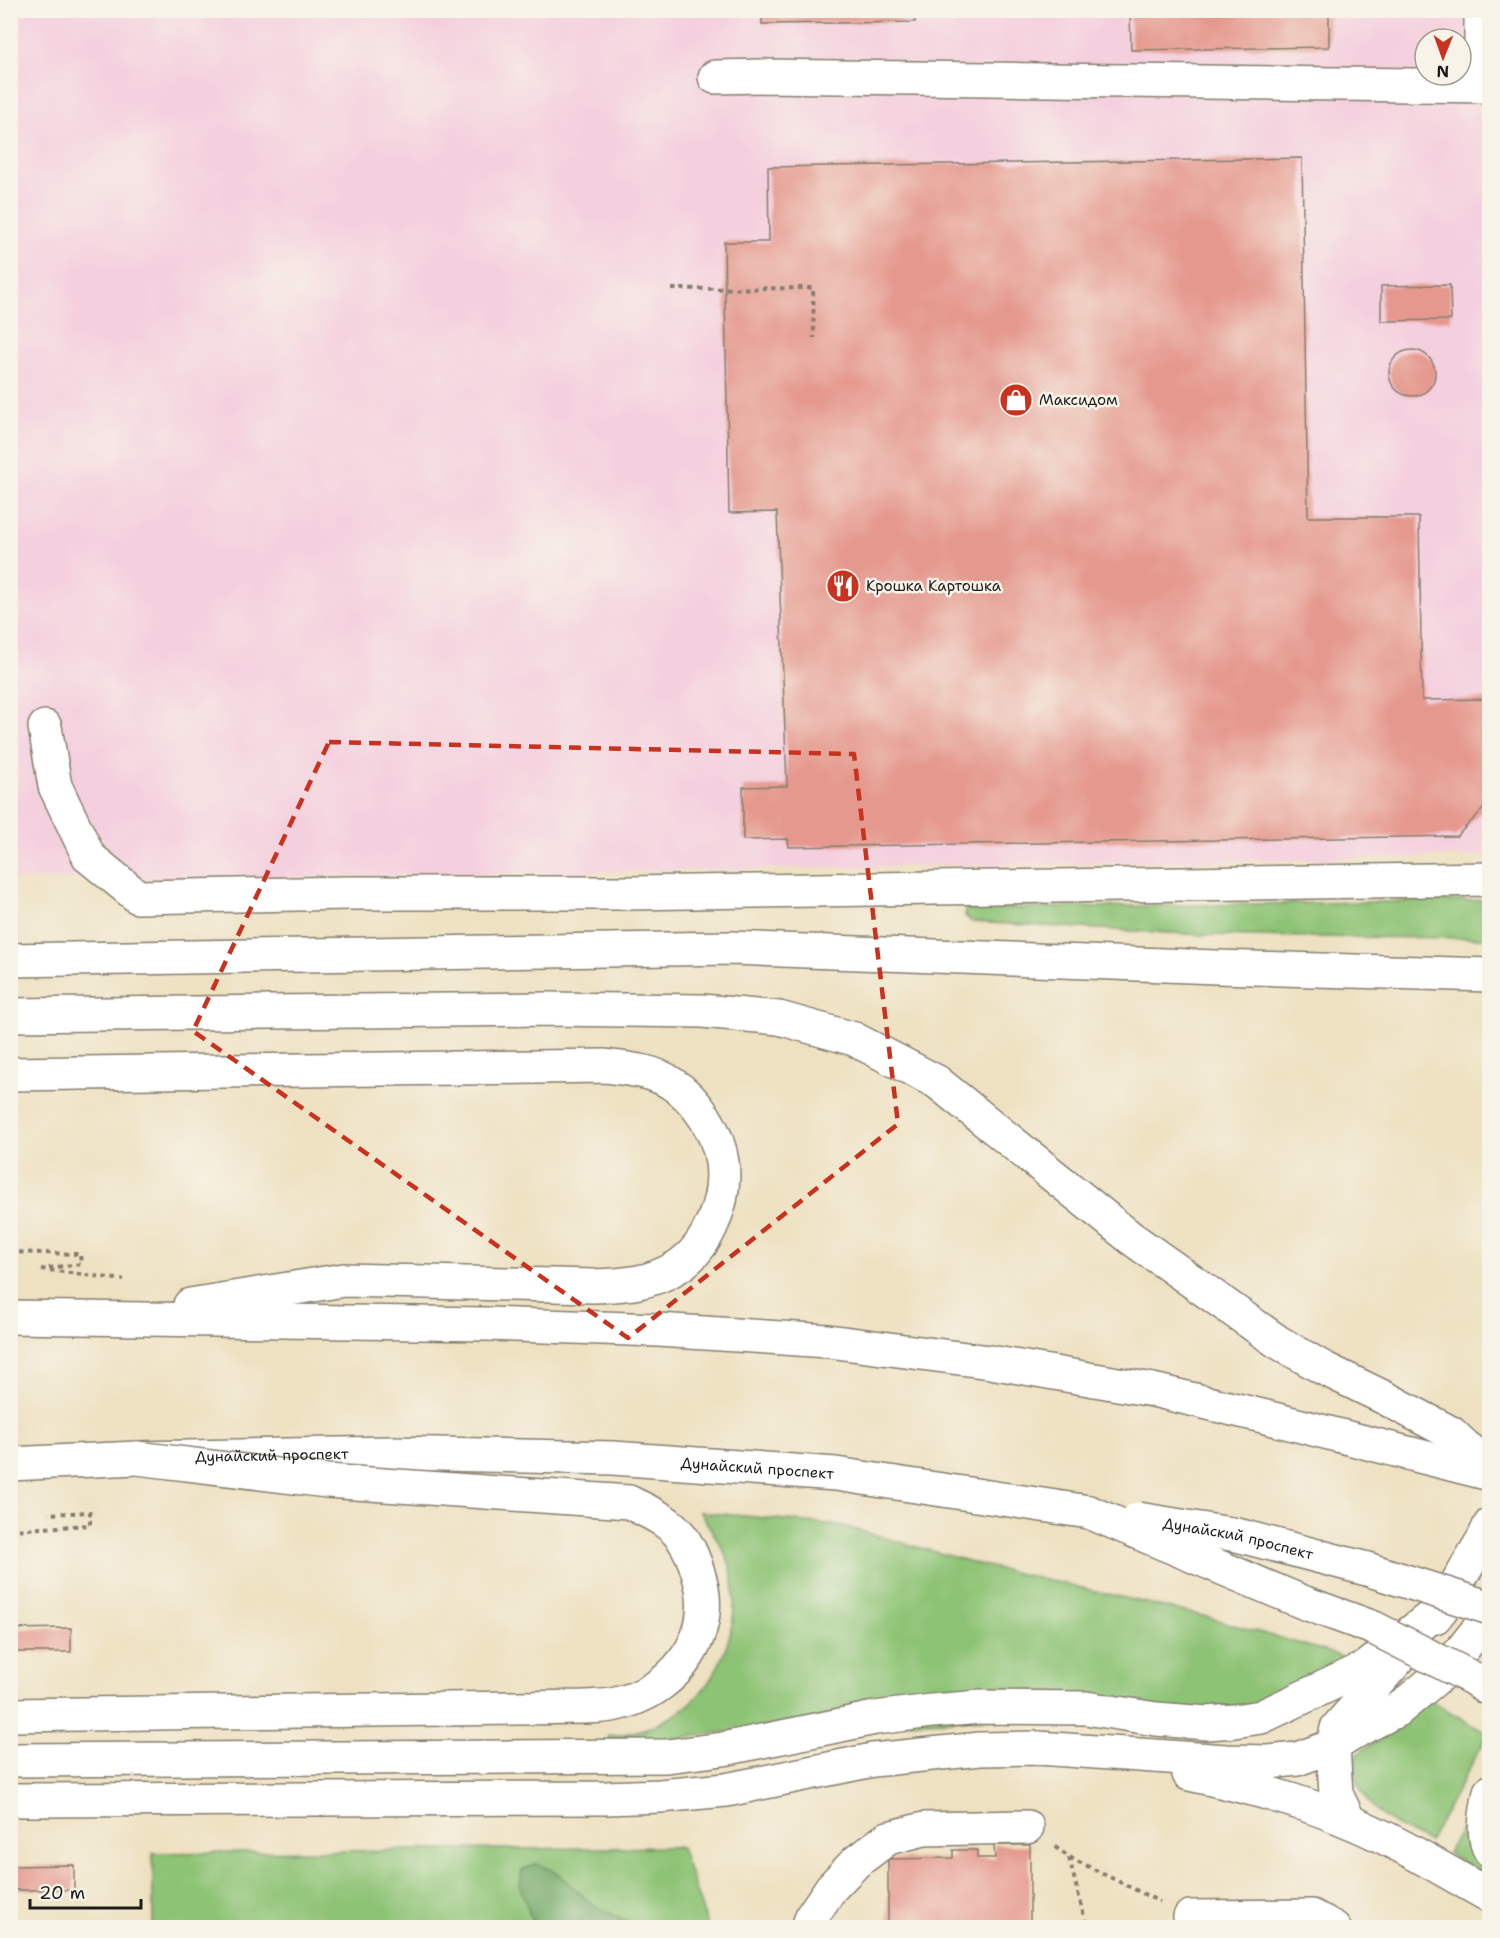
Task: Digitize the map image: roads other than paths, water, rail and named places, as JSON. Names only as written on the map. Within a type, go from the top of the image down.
[{"type":"main road","points":[[715,77],[787,76],[1485,86],[1481,10]]},
{"type":"main road","points":[[45,727],[55,786],[89,857],[138,897],[348,893],[628,893],[1490,879]]},
{"type":"main road","points":[[10,960],[731,948],[1490,975]]},
{"type":"main road","points":[[10,1015],[548,1009],[702,1011],[779,1018],[854,1039],[937,1082],[1131,1238],[1278,1342],[1323,1368],[1451,1433],[1490,1472]]},
{"type":"main road","points":[[10,1074],[605,1066],[641,1071],[670,1082],[688,1096],[704,1116],[715,1138],[722,1162],[722,1188],[709,1230],[696,1250],[679,1266],[646,1281],[592,1286],[344,1280],[106,1319]]},
{"type":"main road","points":[[10,1317],[487,1324],[658,1330],[828,1341],[990,1362],[1152,1390],[1490,1472]]},
{"type":"main road","name":"Дунайский проспект","points":[[10,1464],[137,1458],[392,1453],[613,1458],[836,1474],[1237,1535],[1368,1569],[1490,1610]]},
{"type":"main road","points":[[10,1715],[584,1707],[616,1704],[658,1686],[690,1655],[698,1639],[703,1598],[693,1559],[679,1534],[663,1520],[629,1502],[327,1481],[137,1458]]},
{"type":"main road","points":[[1089,1512],[1305,1602],[1374,1628],[1472,1678],[1490,1690]]},
{"type":"main road","points":[[1349,1821],[1336,1794],[1333,1746],[1337,1728],[1442,1608],[1490,1525]]},
{"type":"main road","points":[[10,1760],[667,1756],[723,1749],[875,1718],[932,1710],[981,1707],[1086,1708],[1156,1719],[1207,1723],[1234,1721],[1261,1717],[1367,1667],[1442,1608]]},
{"type":"main road","points":[[10,1800],[660,1796],[726,1790],[873,1760],[929,1753],[1004,1749],[1094,1752],[1226,1761],[1269,1762],[1297,1759],[1333,1746],[1399,1709],[1446,1670],[1484,1622],[1490,1610]]},
{"type":"main road","points":[[1094,1752],[1307,1805],[1349,1821],[1430,1861],[1490,1896]]},
{"type":"main road","points":[[1490,1792],[1486,1825],[1487,1846],[1490,1850]]},
{"type":"main road","points":[[808,1928],[812,1916],[831,1888],[856,1862],[888,1838],[924,1829],[1027,1827]]},
{"type":"main road","points":[[1190,1917],[1312,1916],[1334,1928]]},
{"type":"place","name":"Максидом","points":[[1016,400]]},
{"type":"place","name":"Крошка Картошка","points":[[843,586]]}]
